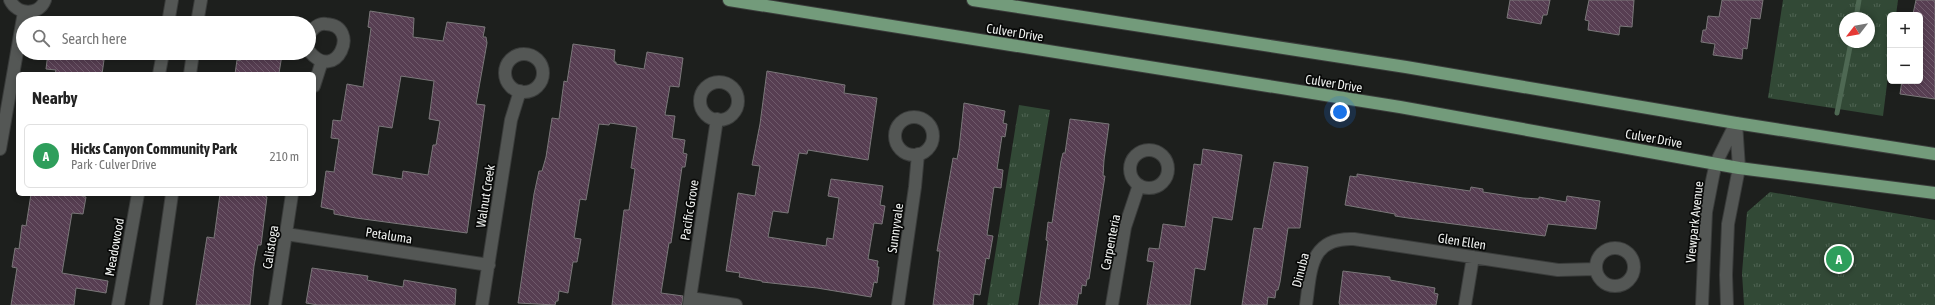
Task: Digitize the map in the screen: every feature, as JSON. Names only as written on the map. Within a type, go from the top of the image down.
[{"type":"main road","name":"Culver Drive","points":[[729,0],[1400,107],[1739,168],[1935,193]]},
{"type":"main road","name":"Culver Drive","points":[[973,0],[1406,67],[1736,123],[1935,154]]},
{"type":"street","points":[[10,0],[16,8],[24,12],[32,12],[39,9],[45,0]]},
{"type":"street","points":[[169,16],[172,0]]},
{"type":"street","points":[[198,16],[201,0]]},
{"type":"street","points":[[23,16],[24,12]]},
{"type":"street","points":[[316,27],[318,25],[333,25],[340,30],[344,37],[342,52],[337,58],[330,61],[322,61],[316,58]]},
{"type":"street","points":[[0,149],[16,58]]},
{"type":"street","points":[[159,72],[162,60]]},
{"type":"street","points":[[190,72],[192,60]]},
{"type":"street","points":[[316,80],[322,61]]},
{"type":"street","name":"Walnut Creek","points":[[482,305],[512,120],[520,91]]},
{"type":"street","name":"Pacific Grove","points":[[689,302],[717,119]]},
{"type":"street","points":[[1727,305],[1726,275],[1728,224],[1739,168],[1736,123]]},
{"type":"street","name":"Viewpark Avenue","points":[[1702,305],[1706,212],[1716,163],[1736,123]]},
{"type":"street","name":"Sunnyvale","points":[[898,305],[915,187],[918,154]]},
{"type":"street","name":"Carpenteria","points":[[1112,305],[1124,227],[1139,185]]},
{"type":"street","name":"Meadowood","points":[[118,305],[138,196]]},
{"type":"street","points":[[156,305],[172,196]]},
{"type":"street","name":"Calistoga","points":[[275,305],[292,196]]},
{"type":"street","name":"Petaluma","points":[[286,234],[488,265]]},
{"type":"street","name":"Glen Ellen","points":[[1325,245],[1339,238],[1354,239],[1558,270],[1596,269]]},
{"type":"street","name":"Dinuba","points":[[1306,305],[1315,255],[1325,245]]},
{"type":"street","points":[[1465,305],[1473,257]]},
{"type":"street","points":[[689,302],[736,305]]},
{"type":"green space","points":[[1783,0],[1898,0],[1896,12],[1887,12],[1887,84],[1883,116],[1768,98]]},
{"type":"green space","points":[[1019,105],[1050,110],[1018,305],[987,305]]},
{"type":"green space","points":[[1770,192],[1935,220],[1935,305],[1744,305],[1742,273],[1747,212]]},
{"type":"building","points":[[1510,0],[1550,0],[1547,15],[1543,15],[1541,24],[1507,18]]},
{"type":"building","points":[[1589,0],[1634,0],[1632,27],[1620,26],[1619,35],[1588,30],[1589,21],[1585,20]]},
{"type":"building","points":[[1722,0],[1763,0],[1760,19],[1751,18],[1747,49],[1743,48],[1742,59],[1713,55],[1715,44],[1701,42],[1703,30],[1706,30],[1708,16],[1719,17]]},
{"type":"building","points":[[1916,0],[1935,0],[1935,99],[1900,94],[1902,84],[1923,84],[1923,12],[1913,12]]},
{"type":"building","points":[[370,11],[414,18],[413,37],[443,41],[447,22],[485,27],[483,37],[486,37],[487,43],[476,104],[485,105],[467,233],[356,218],[334,214],[334,210],[321,207],[326,171],[334,172],[339,139],[331,138],[333,120],[341,121],[347,84],[363,87],[371,28],[368,27]],"holes":[[[401,76],[434,81],[429,119],[440,121],[436,145],[433,145],[428,175],[403,171],[402,179],[372,174],[379,126],[392,128]]]},
{"type":"building","points":[[573,44],[615,50],[614,62],[616,62],[616,64],[644,69],[647,52],[683,58],[679,87],[670,86],[665,115],[675,116],[672,138],[685,140],[683,153],[687,154],[685,167],[682,167],[671,243],[669,243],[661,293],[683,296],[682,305],[612,305],[624,210],[629,210],[635,169],[631,168],[637,127],[610,123],[609,125],[599,124],[586,200],[580,199],[574,238],[581,239],[577,262],[573,262],[568,293],[559,291],[558,301],[556,301],[555,305],[518,303],[534,194],[539,171],[542,171],[546,157],[552,118],[559,119],[564,81],[567,82]]},
{"type":"building","points":[[47,60],[104,60],[102,72],[56,72],[56,70],[46,69]]},
{"type":"building","points":[[237,60],[281,60],[279,72],[235,72]]},
{"type":"building","points":[[767,71],[845,85],[844,93],[877,98],[868,160],[808,150],[807,154],[799,153],[788,213],[773,211],[768,237],[826,246],[827,238],[833,239],[839,198],[828,196],[831,179],[883,186],[880,205],[885,206],[882,224],[874,223],[868,259],[878,261],[877,267],[879,267],[877,283],[874,282],[871,297],[817,288],[762,282],[739,277],[740,273],[726,271],[738,193],[755,196],[760,166],[752,165],[760,124]]},
{"type":"building","points":[[964,103],[1005,111],[1003,123],[1007,124],[1005,137],[1002,136],[997,169],[1003,170],[1001,188],[994,187],[987,235],[993,236],[989,259],[986,258],[980,295],[974,294],[973,305],[933,305],[940,251],[937,251],[953,158],[957,159],[959,149]]},
{"type":"building","points":[[1070,119],[1109,124],[1104,160],[1103,176],[1105,176],[1089,279],[1087,279],[1086,286],[1082,285],[1081,294],[1079,293],[1077,305],[1039,305],[1048,241],[1046,240],[1048,222],[1052,223],[1061,161],[1063,153],[1065,153]]},
{"type":"building","points":[[1203,149],[1242,155],[1232,220],[1213,217],[1205,270],[1195,268],[1190,305],[1147,305],[1154,262],[1147,261],[1149,248],[1159,249],[1163,224],[1185,227],[1194,164],[1201,165]]},
{"type":"building","points":[[1274,162],[1308,167],[1300,228],[1288,228],[1280,282],[1278,290],[1276,290],[1275,298],[1268,297],[1267,305],[1242,305],[1254,228],[1262,229]]},
{"type":"building","points":[[1357,174],[1470,191],[1471,187],[1483,189],[1483,192],[1523,198],[1539,199],[1539,197],[1566,202],[1567,196],[1600,201],[1596,229],[1548,224],[1545,236],[1395,216],[1395,214],[1345,205],[1350,176],[1357,177]]},
{"type":"building","points":[[31,196],[86,197],[83,214],[72,213],[62,273],[108,281],[106,293],[76,288],[74,305],[11,305],[17,268],[12,267],[15,248],[19,249],[22,225],[26,226]]},
{"type":"building","points":[[220,196],[267,197],[261,245],[258,245],[254,266],[250,305],[196,305],[207,237],[214,238]]},
{"type":"building","points":[[312,268],[368,276],[367,280],[403,287],[404,280],[456,289],[455,305],[318,305],[306,303]]},
{"type":"building","points":[[1343,271],[1390,277],[1390,280],[1435,288],[1434,293],[1438,294],[1436,305],[1340,305]]},
{"type":"waterway","points":[[1857,12],[1859,0]]},
{"type":"waterway","points":[[1837,113],[1850,48]]},
{"type":"place","name":"Hicks Canyon Community Park","points":[[1839,259]]}]
